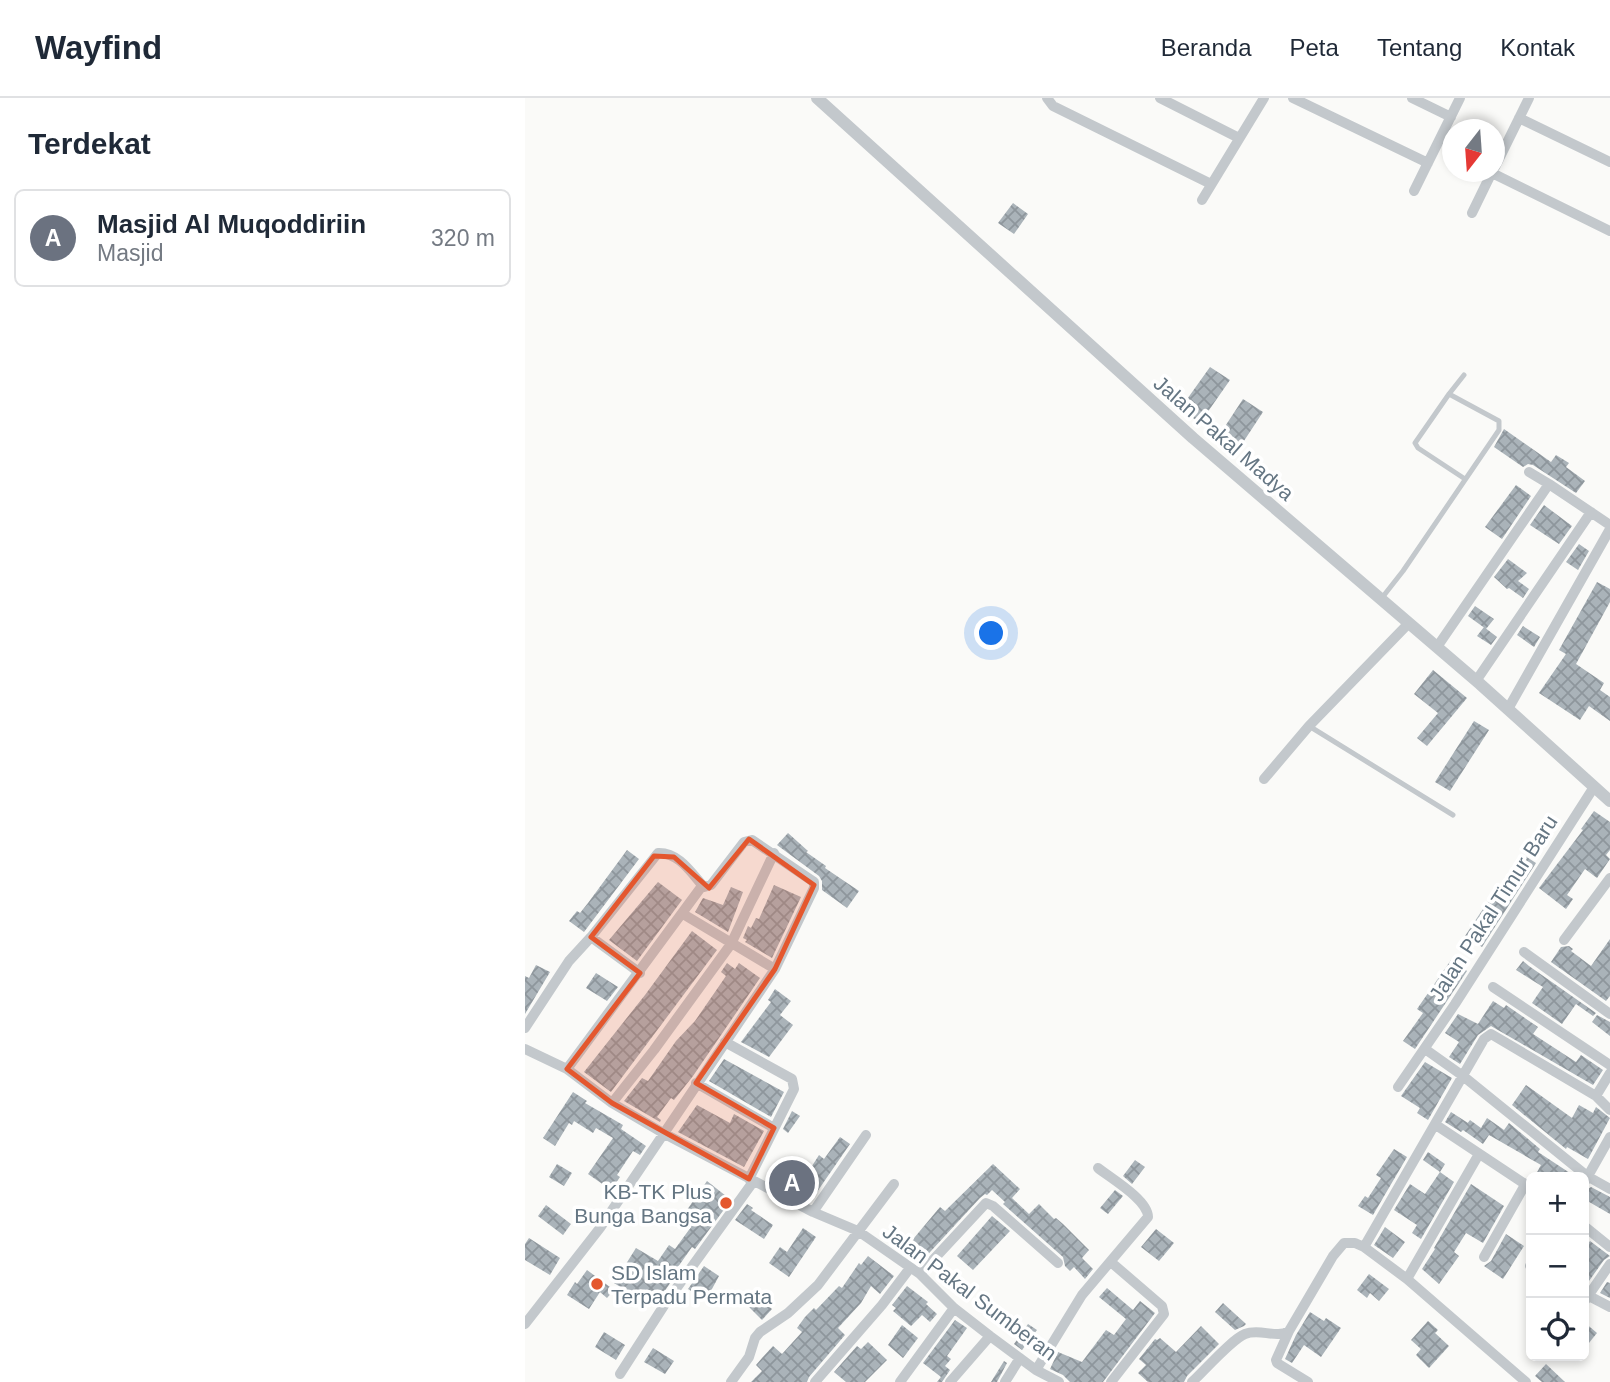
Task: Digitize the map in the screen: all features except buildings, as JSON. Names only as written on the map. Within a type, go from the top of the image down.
[{"type":"street","name":"Jalan Pakal Madya","points":[[817,98],[1193,438],[1437,647],[1610,801]]},
{"type":"street","points":[[1047,98],[1053,106],[1212,184]]},
{"type":"street","points":[[1160,98],[1240,138]]},
{"type":"street","points":[[1202,200],[1264,98]]},
{"type":"street","points":[[1293,98],[1428,163]]},
{"type":"street","points":[[1412,98],[1451,117]]},
{"type":"street","points":[[1414,191],[1460,98]]},
{"type":"street","points":[[1505,146],[1529,98]]},
{"type":"street","points":[[1519,118],[1610,162]]},
{"type":"street","points":[[1505,176],[1610,231]]},
{"type":"street","points":[[1472,213],[1487,182]]},
{"type":"street","points":[[1508,709],[1610,527],[1529,472]]},
{"type":"street","points":[[1437,647],[1549,484]]},
{"type":"street","points":[[1476,681],[1591,512]]},
{"type":"street","points":[[1264,779],[1308,726],[1408,624]]},
{"type":"street","name":"Jalan Pakal Timur Baru","points":[[1398,1087],[1594,787]]},
{"type":"street","points":[[525,1324],[588,1245],[775,969],[814,885],[812,880],[774,853],[752,840],[746,840],[711,885],[702,886]]},
{"type":"street","points":[[525,1028],[560,974],[658,853],[665,853],[683,863],[702,886]]},
{"type":"street","points":[[612,1103],[731,944],[774,853]]},
{"type":"street","points":[[1564,940],[1610,878]]},
{"type":"street","points":[[567,1069],[702,886]]},
{"type":"street","points":[[683,915],[775,969]]},
{"type":"street","points":[[591,937],[640,973]]},
{"type":"street","points":[[1524,952],[1610,1014]]},
{"type":"street","points":[[1493,987],[1610,1065]]},
{"type":"street","points":[[1364,1247],[1484,1039],[1491,1034],[1596,1096],[1610,1110]]},
{"type":"street","points":[[620,1374],[751,1180],[794,1089],[793,1081],[725,1042]]},
{"type":"street","name":"Jalan Pakal Sumberan","points":[[525,1049],[567,1069],[612,1103],[663,1133],[813,1212],[858,1231],[915,1271],[954,1308],[990,1336],[1036,1370],[1059,1382]]},
{"type":"street","points":[[1425,1049],[1463,1076],[1577,1172]]},
{"type":"street","points":[[1596,1096],[1610,1073]]},
{"type":"street","points":[[696,1083],[774,1128]]},
{"type":"street","points":[[1436,1125],[1526,1185]]},
{"type":"street","points":[[813,1212],[866,1135]]},
{"type":"street","points":[[1589,1172],[1610,1137]]},
{"type":"street","points":[[1406,1279],[1479,1154]]},
{"type":"street","points":[[1036,1370],[1082,1295],[1147,1221],[1149,1214],[1135,1196],[1098,1168]]},
{"type":"street","points":[[1589,1181],[1610,1189]]},
{"type":"street","points":[[731,1382],[748,1357],[755,1338],[788,1313],[818,1285],[894,1184]]},
{"type":"street","points":[[1484,1257],[1526,1189]]},
{"type":"street","points":[[815,1382],[882,1305],[986,1203],[993,1206],[1058,1263]]},
{"type":"street","points":[[1589,1230],[1610,1247]]},
{"type":"street","points":[[1308,1382],[1277,1362],[1289,1331],[1339,1247],[1349,1243],[1364,1247],[1406,1279],[1526,1382]]},
{"type":"street","points":[[1111,1382],[1164,1314],[1162,1306],[1112,1263]]},
{"type":"street","points":[[1587,1298],[1610,1264]]},
{"type":"street","points":[[1589,1300],[1610,1307]]},
{"type":"street","points":[[900,1382],[954,1308]]},
{"type":"street","points":[[1197,1380],[1246,1333],[1279,1335],[1289,1331]]},
{"type":"street","points":[[950,1382],[990,1336]]},
{"type":"street","points":[[1005,1382],[1020,1358]]},
{"type":"lane","points":[[1464,375],[1415,443],[1418,448],[1465,479]]},
{"type":"lane","points":[[1381,600],[1499,430],[1499,421],[1448,394]]},
{"type":"lane","points":[[1308,726],[1453,815]]},
{"type":"highlighted area","points":[[749,839],[814,885],[775,969],[696,1083],[774,1128],[749,1179],[612,1103],[567,1069],[640,973],[591,937],[654,856],[674,857],[709,888]]},
{"type":"place","name":"Masjid Al Muqoddiriin","points":[[792,1183]]},
{"type":"place","name":"KB-TK Plus Bunga Bangsa","points":[[726,1203]]},
{"type":"place","name":"SD Islam Terpadu Permata","points":[[597,1284]]}]
